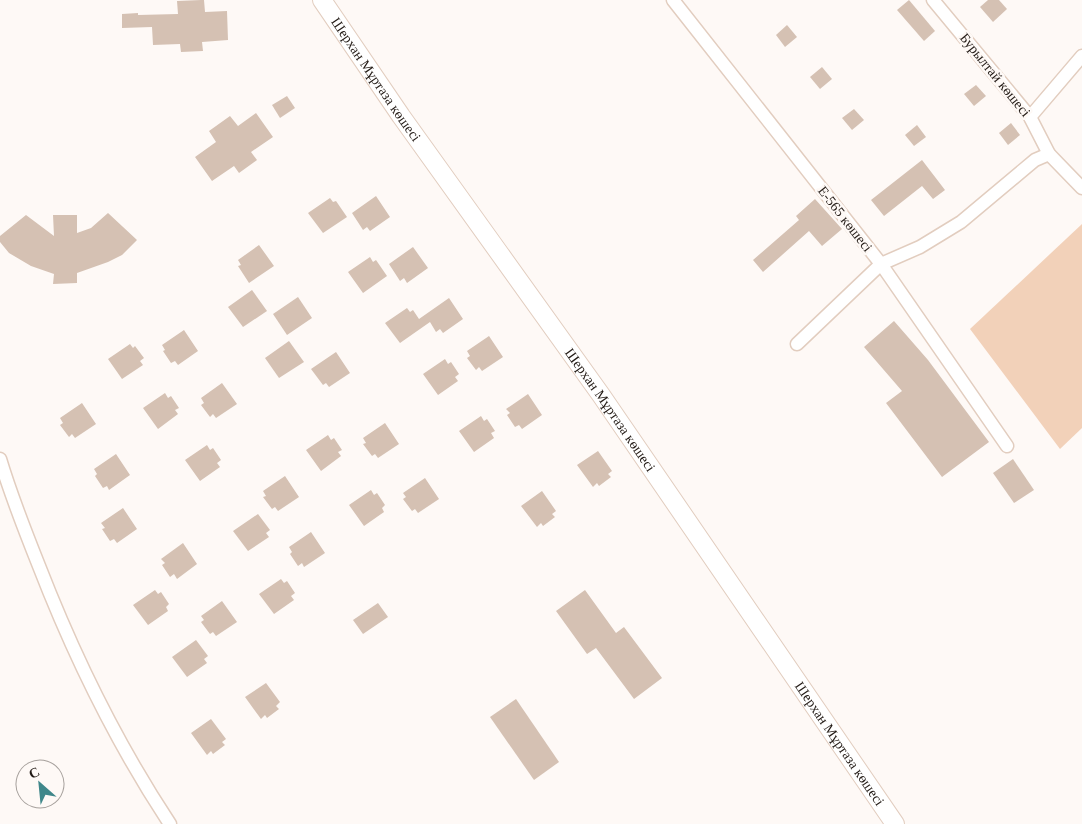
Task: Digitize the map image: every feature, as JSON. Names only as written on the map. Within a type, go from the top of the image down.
[{"type":"main road","name":"Шерхан Мұртаза көшесі","points":[[322,0],[400,116],[607,404],[895,824]]},
{"type":"street","name":"Е-565 көшесі","points":[[674,0],[881,264],[1007,446]]},
{"type":"street","name":"Бурылтай көшесі","points":[[934,0],[1030,117],[1049,154],[1082,188]]},
{"type":"street","points":[[1030,117],[1082,56]]},
{"type":"street","points":[[797,344],[881,264],[920,247],[962,222],[1035,160],[1049,154]]},
{"type":"street","points":[[0,459],[11,495],[62,626],[110,723],[170,824]]},
{"type":"shaded area","points":[[1082,224],[1082,428],[1060,449],[970,329]]},
{"type":"building","points":[[204,0],[205,12],[227,11],[228,40],[202,42],[203,51],[181,52],[180,44],[153,45],[152,27],[122,28],[122,14],[178,14],[177,1]]},
{"type":"building","points":[[909,0],[935,31],[924,41],[897,10]]},
{"type":"building","points":[[988,0],[999,0],[1007,9],[993,22],[980,7]]},
{"type":"building","points":[[787,25],[797,37],[785,47],[776,35]]},
{"type":"building","points":[[822,67],[832,79],[820,89],[810,77]]},
{"type":"building","points":[[976,85],[986,96],[974,106],[964,94]]},
{"type":"building","points":[[287,96],[295,108],[280,118],[272,105]]},
{"type":"building","points":[[854,109],[864,120],[852,130],[842,118]]},
{"type":"building","points":[[256,113],[273,137],[251,152],[257,160],[239,173],[234,166],[212,181],[195,157],[216,142],[209,131],[230,116],[238,126]]},
{"type":"building","points":[[1011,123],[1020,135],[1008,145],[999,133]]},
{"type":"building","points":[[917,125],[926,137],[914,146],[905,135]]},
{"type":"building","points":[[922,160],[945,190],[933,199],[922,186],[884,216],[871,200]]},
{"type":"building","points":[[376,196],[390,217],[370,231],[367,227],[363,230],[352,213]]},
{"type":"building","points":[[330,198],[333,202],[336,201],[347,217],[323,233],[308,213]]},
{"type":"building","points":[[815,199],[842,229],[822,246],[809,231],[763,272],[753,260],[799,220],[796,216]]},
{"type":"building","points":[[108,213],[137,240],[122,255],[77,273],[77,283],[53,284],[54,274],[31,266],[9,253],[0,242],[0,236],[26,215],[54,236],[53,215],[77,215],[77,233],[91,228]]},
{"type":"building","points":[[259,245],[274,266],[249,283],[238,266],[241,265],[238,260]]},
{"type":"building","points":[[413,247],[428,268],[407,283],[404,278],[400,281],[389,264]]},
{"type":"building","points":[[370,257],[373,262],[376,260],[387,276],[363,293],[348,272]]},
{"type":"building","points":[[252,290],[267,311],[243,327],[228,307]]},
{"type":"building","points":[[298,297],[312,318],[287,335],[273,314]]},
{"type":"building","points":[[449,298],[463,319],[443,333],[440,329],[436,332],[430,322],[400,343],[385,323],[407,308],[410,312],[413,310],[419,319]]},
{"type":"building","points":[[894,321],[928,360],[989,442],[942,477],[886,403],[902,391],[864,347]]},
{"type":"building","points":[[184,330],[198,351],[178,365],[175,361],[171,363],[163,351],[165,350],[162,345]]},
{"type":"building","points":[[489,336],[503,357],[482,371],[479,367],[476,370],[467,358],[470,356],[467,351]]},
{"type":"building","points":[[289,341],[304,362],[279,378],[265,358]]},
{"type":"building","points":[[130,344],[133,348],[135,346],[144,358],[140,361],[143,365],[122,379],[108,359]]},
{"type":"building","points":[[336,352],[350,373],[329,387],[326,383],[323,385],[311,369]]},
{"type":"building","points":[[445,359],[448,364],[451,362],[459,374],[455,377],[458,381],[438,395],[423,374]]},
{"type":"building","points":[[222,383],[237,404],[216,418],[213,414],[210,417],[201,405],[204,403],[201,398]]},
{"type":"building","points":[[165,393],[168,398],[171,396],[179,408],[175,410],[178,414],[158,429],[143,408]]},
{"type":"building","points":[[528,394],[542,415],[522,429],[519,425],[515,427],[507,415],[510,413],[506,409]]},
{"type":"building","points":[[82,403],[96,424],[75,438],[72,434],[69,437],[60,425],[63,423],[60,418]]},
{"type":"building","points":[[481,416],[484,421],[487,419],[495,431],[491,433],[494,438],[474,452],[459,431]]},
{"type":"building","points":[[385,423],[399,444],[378,458],[375,454],[372,456],[363,444],[366,443],[363,438]]},
{"type":"building","points":[[328,435],[331,440],[334,438],[342,450],[338,452],[341,456],[321,471],[306,450]]},
{"type":"building","points":[[207,445],[210,450],[213,448],[221,460],[217,463],[220,467],[200,481],[185,460]]},
{"type":"building","points":[[598,451],[612,471],[608,474],[611,477],[599,486],[597,483],[593,487],[577,465]]},
{"type":"building","points":[[116,454],[130,475],[109,490],[107,486],[103,488],[95,476],[97,474],[94,469]]},
{"type":"building","points":[[1013,459],[1034,490],[1014,503],[993,473]]},
{"type":"building","points":[[285,476],[299,497],[278,511],[275,507],[272,509],[263,497],[266,496],[263,491]]},
{"type":"building","points":[[425,478],[439,499],[418,513],[415,509],[412,511],[403,499],[406,497],[403,493]]},
{"type":"building","points":[[371,490],[374,495],[377,493],[385,505],[382,508],[384,512],[364,526],[349,505]]},
{"type":"building","points":[[542,491],[556,511],[552,514],[555,517],[543,526],[541,523],[537,527],[521,506]]},
{"type":"building","points":[[123,508],[137,529],[117,543],[114,539],[110,541],[102,529],[105,528],[101,523]]},
{"type":"building","points":[[258,514],[270,530],[266,533],[269,537],[248,551],[233,531]]},
{"type":"building","points":[[311,532],[325,553],[304,567],[302,563],[298,566],[290,554],[292,552],[289,547]]},
{"type":"building","points":[[183,543],[197,564],[177,579],[174,574],[170,577],[162,565],[165,563],[161,559]]},
{"type":"building","points":[[281,579],[284,583],[287,581],[295,593],[291,596],[294,600],[274,614],[259,594]]},
{"type":"building","points":[[155,590],[158,594],[161,592],[169,604],[166,607],[168,611],[148,625],[133,605]]},
{"type":"building","points":[[585,590],[616,633],[624,627],[662,678],[634,699],[596,648],[587,654],[556,611]]},
{"type":"building","points":[[222,601],[237,622],[216,636],[213,632],[210,634],[201,622],[204,620],[201,616]]},
{"type":"building","points":[[378,603],[388,617],[363,634],[353,620]]},
{"type":"building","points":[[196,640],[208,656],[204,659],[207,663],[187,677],[172,657]]},
{"type":"building","points":[[266,683],[280,702],[276,706],[279,709],[267,718],[265,715],[261,719],[245,697]]},
{"type":"building","points":[[516,699],[559,762],[534,780],[490,717]]},
{"type":"building","points":[[211,719],[226,739],[222,742],[225,745],[213,754],[211,751],[207,755],[191,733]]}]
